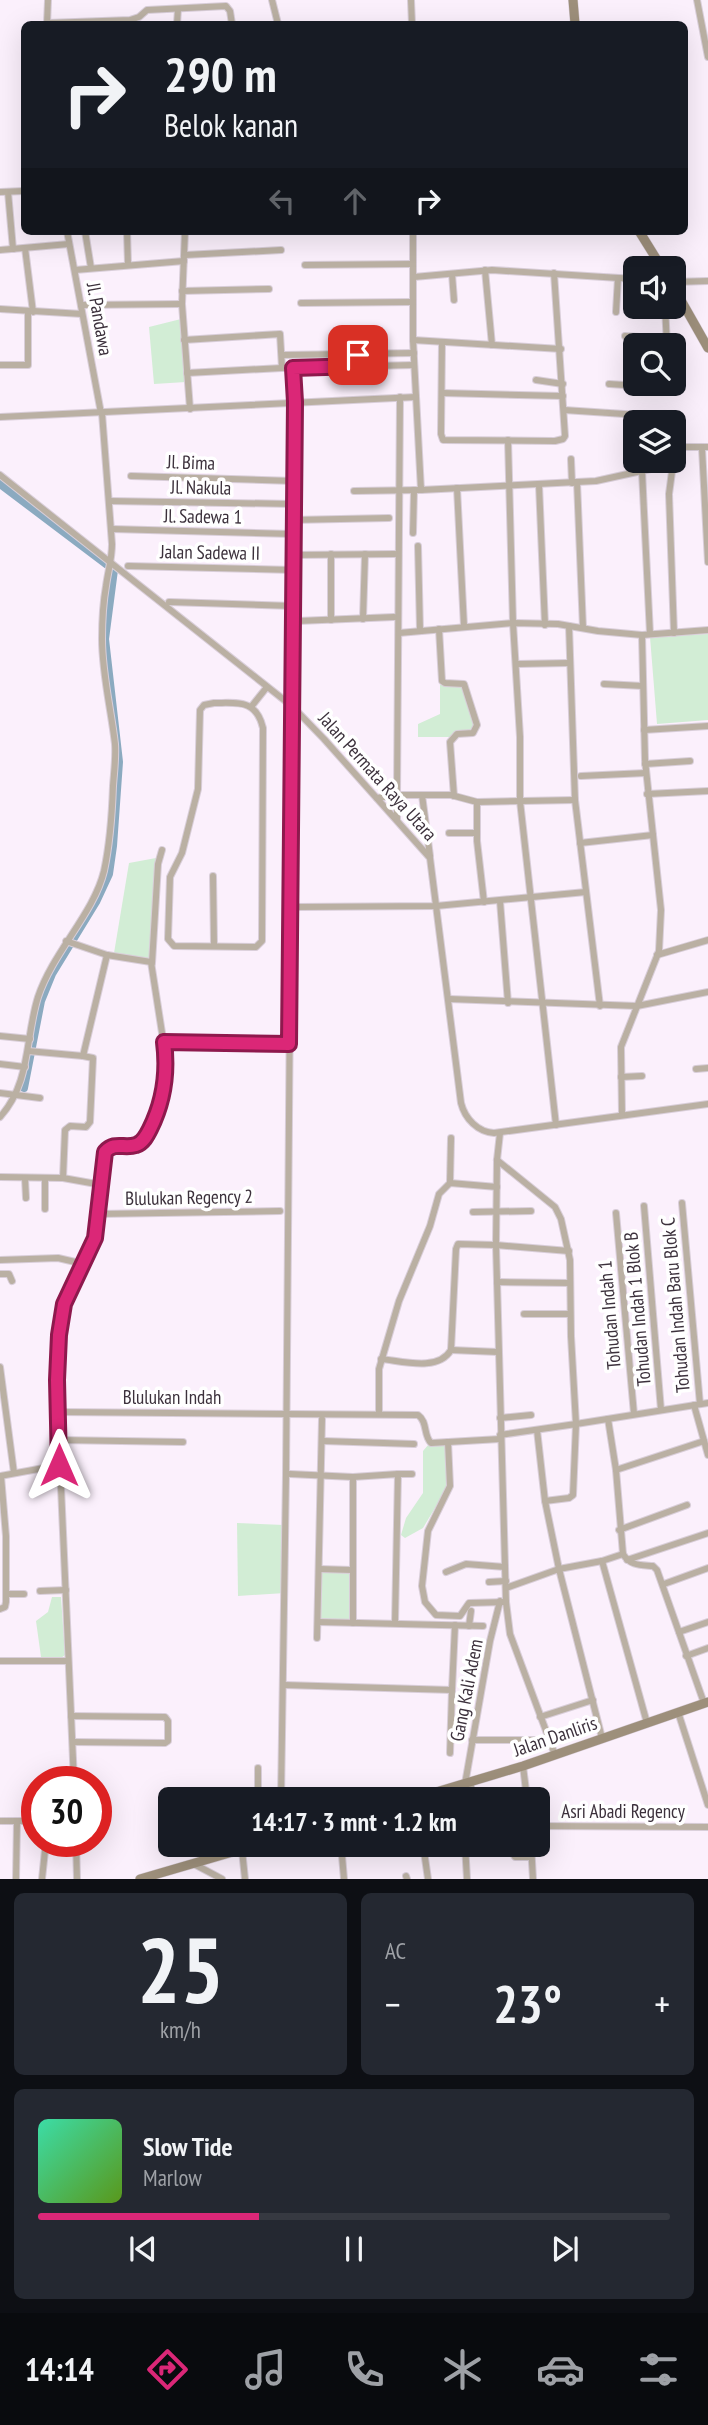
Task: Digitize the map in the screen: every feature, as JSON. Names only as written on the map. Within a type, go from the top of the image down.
[{"type":"street","points":[[48,0],[48,21]]},
{"type":"street","points":[[272,0],[277,21]]},
{"type":"street","points":[[411,0],[412,21]]},
{"type":"street","points":[[573,0],[575,21]]},
{"type":"street","points":[[697,0],[708,57]]},
{"type":"street","points":[[124,21],[135,19],[147,10],[226,6],[232,21]]},
{"type":"street","points":[[177,21],[178,9]]},
{"type":"street","points":[[4,192],[13,249]]},
{"type":"street","name":"Jl. Pandawa","points":[[0,1117],[16,1094],[31,1051],[30,1039],[40,993],[52,964],[82,917],[102,878],[112,817],[115,748],[108,710],[102,639],[112,529],[101,413],[68,235]]},
{"type":"street","points":[[86,235],[90,268]]},
{"type":"street","points":[[127,235],[128,265]]},
{"type":"street","points":[[184,235],[182,304],[190,409]]},
{"type":"street","points":[[413,533],[418,490],[413,340],[414,235]]},
{"type":"street","points":[[641,235],[655,256]]},
{"type":"street","points":[[0,250],[69,244]]},
{"type":"street","points":[[0,365],[28,365],[31,312],[25,248]]},
{"type":"street","points":[[75,270],[281,250]]},
{"type":"street","points":[[305,265],[413,264]]},
{"type":"street","points":[[414,277],[485,270],[623,278]]},
{"type":"street","points":[[485,270],[492,345]]},
{"type":"street","points":[[442,342],[443,440],[563,439],[563,384],[554,273]]},
{"type":"street","points":[[452,274],[454,300]]},
{"type":"street","points":[[616,313],[618,278]]},
{"type":"street","points":[[686,282],[708,281]]},
{"type":"street","points":[[182,291],[269,289]]},
{"type":"street","points":[[301,303],[413,302]]},
{"type":"street","points":[[81,305],[182,304]]},
{"type":"street","points":[[0,309],[82,314]]},
{"type":"street","points":[[686,309],[708,348]]},
{"type":"street","points":[[184,340],[280,334],[282,368]]},
{"type":"street","points":[[413,340],[561,349]]},
{"type":"street","points":[[282,355],[414,353]]},
{"type":"street","points":[[384,354],[384,365]]},
{"type":"street","points":[[358,355],[358,366]]},
{"type":"street","points":[[187,373],[414,365]]},
{"type":"street","points":[[281,1787],[293,712],[293,368]]},
{"type":"street","points":[[536,380],[563,384]]},
{"type":"street","points":[[609,384],[623,385]]},
{"type":"street","points":[[442,393],[563,396]]},
{"type":"street","points":[[397,819],[400,397]]},
{"type":"street","points":[[0,417],[416,397]]},
{"type":"street","points":[[564,410],[623,414]]},
{"type":"street","points":[[508,440],[520,801],[556,1125]]},
{"type":"street","points":[[686,447],[705,447],[708,562]]},
{"type":"street","points":[[571,459],[575,483],[583,628]]},
{"type":"street","points":[[354,491],[575,483],[633,473]]},
{"type":"street","points":[[622,1115],[622,1038],[657,955],[662,910],[645,764],[643,686],[646,635],[642,473]]},
{"type":"street","points":[[672,473],[669,494],[674,632]]},
{"type":"street","name":"Jalan Permata Raya Utara","points":[[0,475],[293,712],[397,819],[430,858],[459,1090],[465,1114],[482,1130],[500,1133]]},
{"type":"street","name":"Jl. Bima","points":[[131,476],[293,481]]},
{"type":"street","points":[[539,485],[545,625]]},
{"type":"street","points":[[457,488],[464,626]]},
{"type":"street","name":"Jl. Nakula","points":[[109,501],[293,504]]},
{"type":"street","points":[[292,520],[389,518]]},
{"type":"street","name":"Jl. Sadewa 1","points":[[112,529],[292,534]]},
{"type":"street","points":[[418,546],[420,631]]},
{"type":"street","points":[[331,554],[331,620]]},
{"type":"street","points":[[363,619],[365,554]]},
{"type":"street","points":[[293,555],[395,554]]},
{"type":"street","name":"Jalan Sadewa II","points":[[128,566],[293,570]]},
{"type":"street","points":[[169,602],[293,606]]},
{"type":"street","points":[[298,621],[394,617]]},
{"type":"street","points":[[399,633],[513,623],[646,635],[708,630]]},
{"type":"street","points":[[569,626],[575,800],[600,1006]]},
{"type":"street","points":[[439,629],[442,681],[464,684],[477,725],[473,733],[457,734],[450,742],[454,796]]},
{"type":"street","points":[[517,664],[569,663]]},
{"type":"street","points":[[604,684],[643,686]]},
{"type":"street","points":[[251,707],[266,688]]},
{"type":"street","points":[[214,703],[241,703],[251,707],[260,718],[264,736],[262,941],[257,947],[174,946],[169,943],[170,877],[182,853],[198,789],[201,708],[214,703]]},
{"type":"street","points":[[644,730],[708,726]]},
{"type":"street","points":[[645,764],[690,761]]},
{"type":"street","points":[[581,776],[646,773]]},
{"type":"street","points":[[648,794],[708,791]]},
{"type":"street","points":[[377,798],[422,795],[454,796],[477,802],[575,800]]},
{"type":"street","points":[[422,795],[430,858]]},
{"type":"street","points":[[477,802],[479,869],[484,902]]},
{"type":"street","points":[[449,833],[477,833]]},
{"type":"street","points":[[580,844],[653,835]]},
{"type":"street","points":[[74,1766],[57,1352],[64,1304],[93,1245],[105,1152],[114,1146],[133,1146],[142,1142],[160,1108],[165,1084],[164,1042],[156,1005],[152,963],[158,864],[162,850]]},
{"type":"street","points":[[213,876],[214,945]]},
{"type":"street","points":[[294,907],[436,906],[586,892]]},
{"type":"street","points":[[500,901],[508,1003]]},
{"type":"street","points":[[657,955],[708,940]]},
{"type":"street","points":[[67,942],[107,955],[152,963]]},
{"type":"street","points":[[83,1056],[107,955]]},
{"type":"street","points":[[449,999],[637,1006],[708,992]]},
{"type":"street","points":[[0,1036],[30,1039]]},
{"type":"street","points":[[164,1042],[289,1044]]},
{"type":"street","points":[[31,1051],[93,1058],[90,1122],[86,1127],[70,1126],[65,1130],[63,1178]]},
{"type":"street","points":[[0,1064],[25,1067]]},
{"type":"street","points":[[696,1069],[708,1068]]},
{"type":"street","points":[[621,1077],[642,1076]]},
{"type":"street","points":[[0,1093],[40,1098]]},
{"type":"street","points":[[555,1755],[510,1634],[503,1601],[506,1584],[496,1245],[500,1133],[708,1104]]},
{"type":"street","points":[[379,1414],[381,1359],[404,1286],[430,1226],[439,1194],[450,1183],[451,1138]]},
{"type":"street","points":[[498,1158],[555,1207],[569,1251],[576,1424],[573,1495],[545,1501]]},
{"type":"street","points":[[0,1177],[63,1178],[102,1185]]},
{"type":"street","points":[[25,1178],[26,1198]]},
{"type":"street","points":[[45,1178],[45,1209]]},
{"type":"street","points":[[450,1183],[497,1186]]},
{"type":"street","name":"Tohudan Indah Baru Blok C","points":[[682,1203],[697,1404],[708,1455]]},
{"type":"street","name":"Tohudan Indah 1 Blok B","points":[[644,1206],[661,1410]]},
{"type":"street","name":"Blulukan Regency 2","points":[[98,1214],[280,1211]]},
{"type":"street","points":[[473,1212],[531,1211]]},
{"type":"street","name":"Tohudan Indah 1","points":[[616,1213],[634,1414]]},
{"type":"street","points":[[381,1359],[434,1363],[445,1359],[452,1350],[456,1248],[462,1243],[569,1251]]},
{"type":"street","points":[[0,1260],[58,1258],[84,1264]]},
{"type":"street","points":[[0,1274],[9,1274],[12,1281]]},
{"type":"street","points":[[497,1282],[570,1283]]},
{"type":"street","points":[[524,1314],[570,1314]]},
{"type":"street","points":[[452,1350],[498,1352]]},
{"type":"street","points":[[0,1367],[14,1473]]},
{"type":"street","points":[[503,1601],[469,1603],[460,1616],[444,1617],[433,1612],[424,1597],[422,1569],[428,1531],[450,1486],[448,1442],[500,1437],[708,1403]]},
{"type":"street","name":"Blulukan Indah","points":[[58,1412],[418,1415],[424,1422],[429,1442],[448,1442]]},
{"type":"street","points":[[500,1418],[531,1415]]},
{"type":"street","points":[[317,1638],[322,1419]]},
{"type":"street","points":[[608,1419],[616,1470],[619,1530],[625,1557],[640,1566],[653,1566],[664,1584],[686,1656],[706,1702]]},
{"type":"street","points":[[537,1430],[545,1501],[559,1569],[602,1738]]},
{"type":"street","points":[[59,1440],[183,1442]]},
{"type":"street","points":[[323,1441],[414,1444]]},
{"type":"street","points":[[616,1470],[704,1441]]},
{"type":"street","points":[[0,1609],[6,1605],[1,1476],[60,1465]]},
{"type":"street","points":[[290,1474],[353,1477],[412,1474]]},
{"type":"street","points":[[395,1623],[398,1474]]},
{"type":"street","points":[[353,1477],[353,1623]]},
{"type":"street","points":[[619,1530],[687,1505]]},
{"type":"street","points":[[489,1582],[506,1584],[559,1569],[625,1557],[708,1534]]},
{"type":"street","points":[[602,1562],[647,1723]]},
{"type":"street","points":[[446,1572],[461,1564],[505,1567]]},
{"type":"street","points":[[664,1584],[708,1568]]},
{"type":"street","points":[[319,1569],[352,1570]]},
{"type":"street","points":[[40,1591],[66,1590]]},
{"type":"street","points":[[6,1594],[24,1594]]},
{"type":"street","name":"Gang Kali Adem","points":[[469,1787],[472,1740],[490,1641],[503,1601]]},
{"type":"street","points":[[469,1626],[471,1611]]},
{"type":"street","points":[[318,1622],[484,1626]]},
{"type":"street","points":[[679,1632],[708,1622]]},
{"type":"street","points":[[450,1753],[454,1625]]},
{"type":"street","points":[[686,1656],[708,1648]]},
{"type":"street","points":[[0,1661],[68,1661]]},
{"type":"street","points":[[284,1685],[452,1690]]},
{"type":"street","points":[[540,1717],[593,1700]]},
{"type":"street","name":"Jalan Danliris","points":[[454,1787],[706,1702]]},
{"type":"street","points":[[678,1712],[708,1805]]},
{"type":"street","points":[[71,1717],[165,1717],[169,1721],[168,1741],[165,1743],[73,1742]]},
{"type":"street","points":[[472,1740],[550,1740]]},
{"type":"street","points":[[523,1766],[526,1787]]},
{"type":"street","points":[[258,1768],[258,1787]]},
{"type":"street","points":[[0,1821],[21,1821]]},
{"type":"street","points":[[16,1879],[17,1821]]},
{"type":"street","name":"Asri Abadi Regency","points":[[550,1826],[708,1827]]},
{"type":"street","points":[[42,1879],[44,1857]]},
{"type":"street","points":[[77,1857],[78,1879]]},
{"type":"street","points":[[140,1879],[218,1857]]},
{"type":"street","points":[[243,1857],[245,1879]]},
{"type":"street","points":[[342,1857],[344,1879]]},
{"type":"street","points":[[425,1857],[428,1879]]},
{"type":"street","points":[[466,1857],[467,1879]]},
{"type":"street","points":[[531,1857],[533,1879]]},
{"type":"street","points":[[194,1864],[222,1879]]},
{"type":"green space","points":[[181,319],[186,382],[154,384],[149,327]]},
{"type":"green space","points":[[708,634],[708,720],[657,724],[650,637]]},
{"type":"green space","points":[[461,684],[476,724],[473,731],[451,737],[418,737],[418,724],[440,714],[440,685]]},
{"type":"green space","points":[[156,858],[150,959],[114,953],[129,863]]},
{"type":"green space","points":[[429,1444],[446,1445],[447,1488],[423,1528],[405,1538],[401,1535],[406,1518],[423,1493],[423,1451]]},
{"type":"green space","points":[[237,1523],[284,1525],[285,1593],[238,1596]]},
{"type":"green space","points":[[321,1571],[350,1572],[351,1620],[319,1620]]},
{"type":"green space","points":[[52,1597],[61,1597],[65,1655],[61,1658],[41,1657],[36,1621],[48,1612]]},
{"type":"waterway","points":[[0,484],[114,570],[105,639],[119,762],[109,874],[96,902],[52,974],[41,1001],[24,1088]]},
{"type":"route","points":[[59,1465],[57,1352],[64,1304],[95,1238],[105,1152],[109,1147],[133,1146],[142,1142],[160,1108],[165,1084],[164,1042],[289,1044],[295,402],[293,368],[358,366],[358,355]]}]
